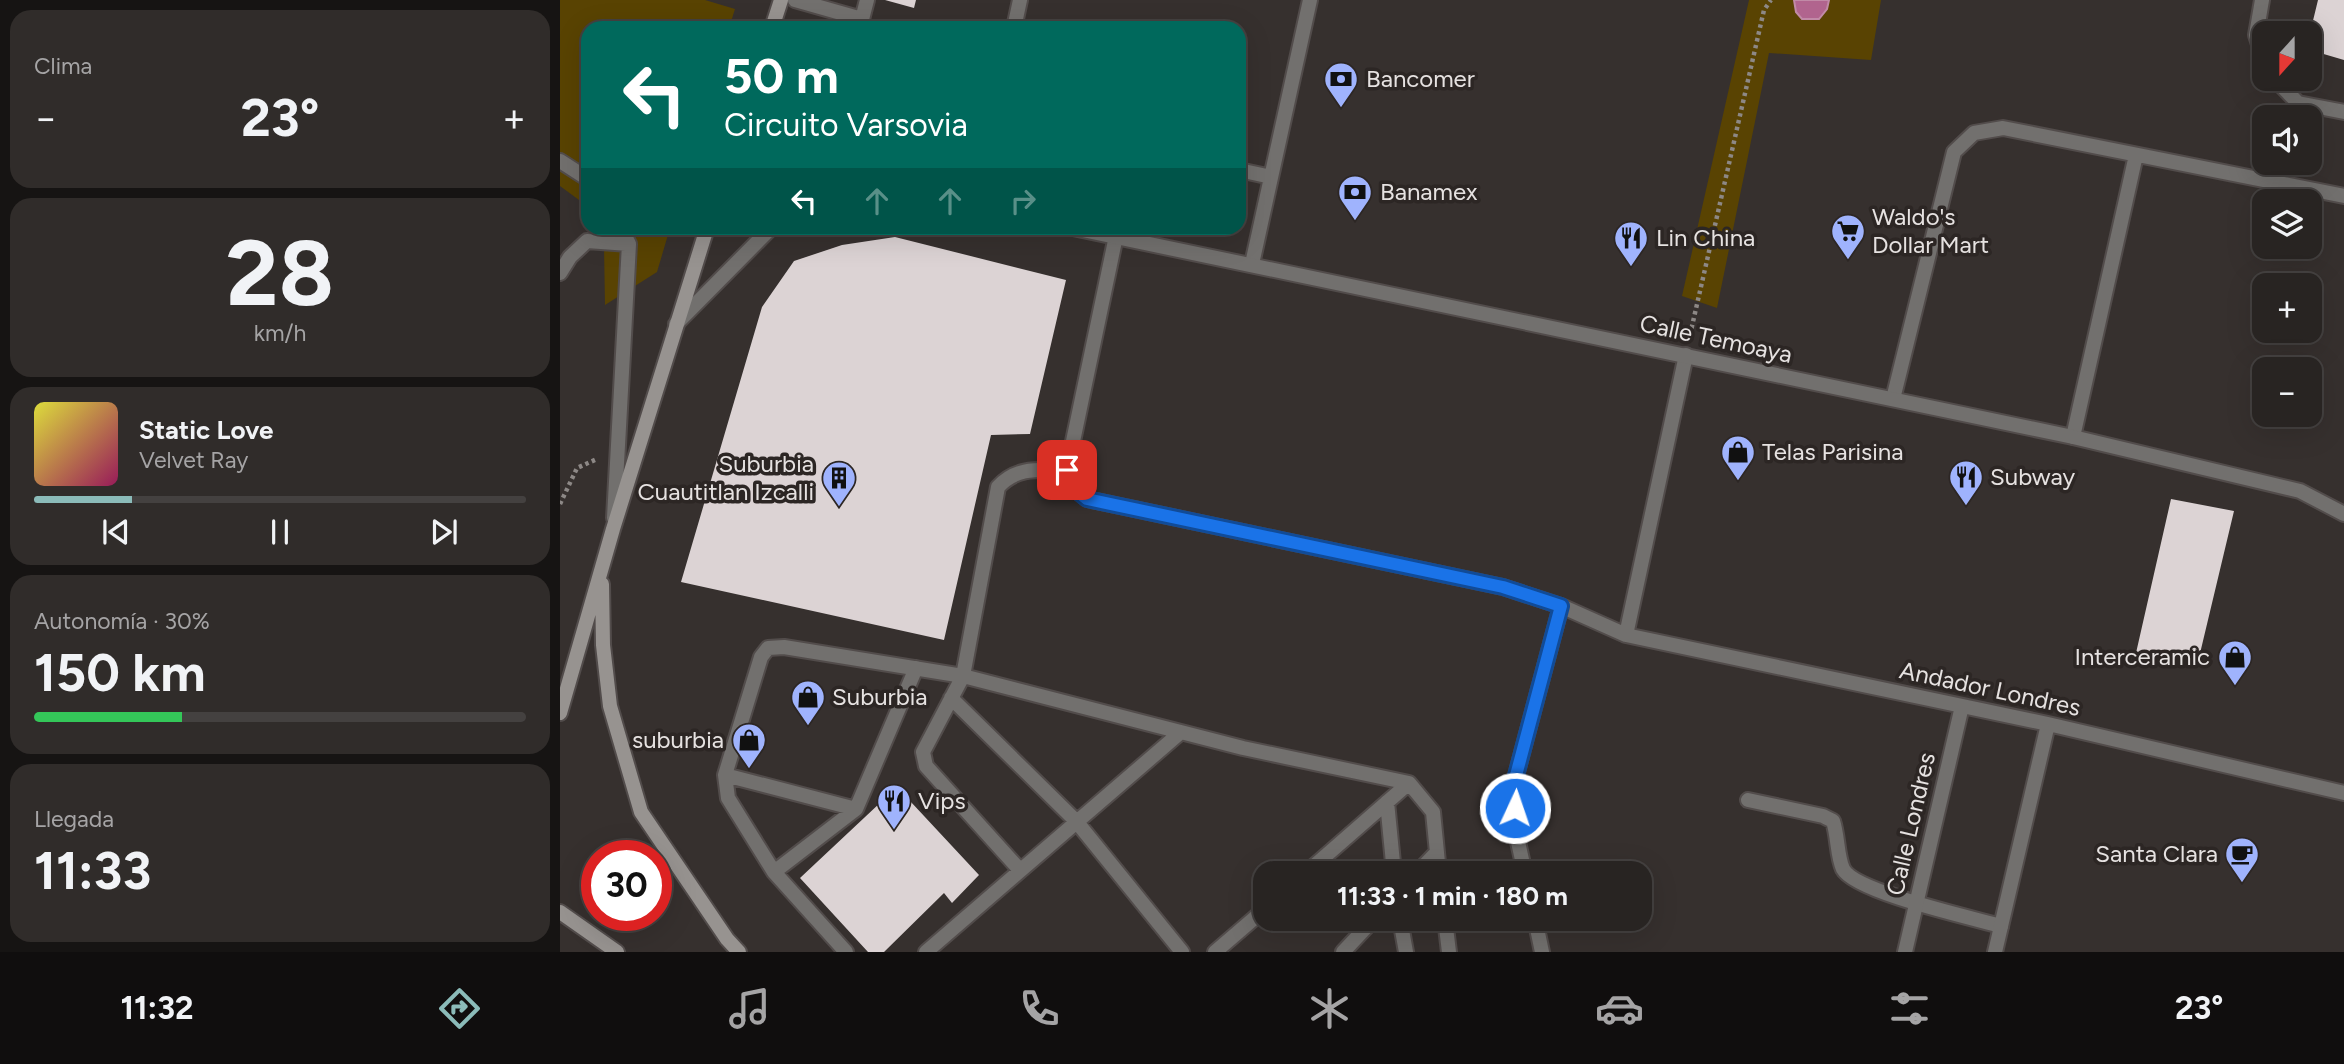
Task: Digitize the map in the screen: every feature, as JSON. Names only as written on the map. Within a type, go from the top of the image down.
[{"type":"main road","points":[[774,21],[781,0]]},
{"type":"main road","points":[[560,713],[613,529],[705,235]]},
{"type":"main road","points":[[602,568],[603,645],[610,706],[641,812],[727,939],[739,952]]},
{"type":"main road","points":[[560,912],[617,952]]},
{"type":"street","points":[[795,0],[855,21]]},
{"type":"street","points":[[862,21],[867,0]]},
{"type":"street","points":[[1016,21],[1020,0]]},
{"type":"street","points":[[1252,264],[1310,0]]},
{"type":"street","points":[[2258,21],[2262,0]]},
{"type":"street","points":[[2286,91],[2298,103],[2344,111]]},
{"type":"street","points":[[1893,399],[1954,152],[1974,134],[2003,128],[2344,196]]},
{"type":"street","points":[[2073,437],[2136,155]]},
{"type":"street","points":[[560,161],[581,174]]},
{"type":"street","points":[[1246,172],[1271,177]]},
{"type":"street","points":[[613,529],[629,244],[624,235]]},
{"type":"street","points":[[675,325],[764,235]]},
{"type":"street","name":"Calle Temoaya","points":[[1111,235],[2073,437],[2300,491],[2344,514]]},
{"type":"street","points":[[1019,869],[926,766],[923,752],[928,737],[963,676],[998,488],[1009,476],[1027,470],[1067,470],[1116,236]]},
{"type":"street","points":[[560,273],[570,257],[587,242],[629,244]]},
{"type":"street","points":[[1626,635],[1686,355]]},
{"type":"street","name":"Andador Londres","points":[[1067,470],[1072,487],[1087,499],[1503,587],[1561,606],[1626,635],[2048,724],[2344,793]]},
{"type":"street","points":[[1522,861],[1516,833],[1514,783],[1561,606]]},
{"type":"street","points":[[846,952],[774,872],[728,798],[725,775],[761,657],[768,648],[784,647],[963,676],[1181,732],[1409,783],[1433,812],[1438,861]]},
{"type":"street","points":[[774,872],[856,809],[916,668]]},
{"type":"street","points":[[951,698],[1076,821],[1182,952]]},
{"type":"street","name":"Calle Londres","points":[[1905,952],[1962,706]]},
{"type":"street","points":[[1995,952],[2048,724]]},
{"type":"street","points":[[926,952],[1181,732]]},
{"type":"street","points":[[725,775],[856,809]]},
{"type":"street","points":[[1320,861],[1409,783]]},
{"type":"street","points":[[1748,800],[1823,816],[1833,821],[1843,869],[1852,880],[1874,890],[2001,926]]},
{"type":"street","points":[[1387,802],[1393,861]]},
{"type":"street","points":[[1428,861],[1437,852]]},
{"type":"street","points":[[1215,952],[1253,919]]},
{"type":"street","points":[[1343,952],[1363,931]]},
{"type":"street","points":[[1402,931],[1406,952]]},
{"type":"street","points":[[1446,931],[1448,952]]},
{"type":"street","points":[[1538,931],[1542,952]]},
{"type":"path","points":[[1686,355],[1765,10],[1771,0]]},
{"type":"path","points":[[560,504],[577,468],[617,451]]},
{"type":"shaded area","points":[[560,0],[705,0],[735,9],[731,21],[581,21],[581,204],[560,186]]},
{"type":"shaded area","points":[[1749,0],[1881,0],[1871,60],[1769,53],[1717,308],[1682,296]]},
{"type":"shaded area","points":[[1794,0],[1829,0],[1827,9],[1819,19],[1802,19],[1796,12]]},
{"type":"shaded area","points":[[598,235],[668,235],[657,272],[605,305],[604,246]]},
{"type":"building","points":[[885,0],[916,0],[914,8]]},
{"type":"building","points":[[2318,0],[2344,0],[2344,60],[2322,54],[2322,21],[2313,21]]},
{"type":"building","name":"Suburbia Cuautitlan Izcalli","points":[[895,237],[1066,280],[1030,434],[991,435],[944,640],[681,582],[762,307],[794,261],[842,245]]},
{"type":"building","points":[[2171,499],[2234,511],[2197,666],[2136,653]]},
{"type":"building","name":"Vips","points":[[897,787],[979,875],[952,903],[944,893],[884,952],[868,952],[800,878]]},
{"type":"place","name":"Bancomer","points":[[1341,109]]},
{"type":"place","name":"Banamex","points":[[1355,222]]},
{"type":"place","name":"Waldo's Dollar Mart","points":[[1848,261]]},
{"type":"place","name":"Lin China","points":[[1631,268]]},
{"type":"place","name":"Telas Parisina","points":[[1738,482]]},
{"type":"place","name":"Subway","points":[[1966,507]]},
{"type":"place","name":"Suburbia Cuautitlan Izcalli","points":[[839,508]]},
{"type":"place","name":"Interceramic","points":[[2235,687]]},
{"type":"place","name":"Suburbia","points":[[808,727]]},
{"type":"place","name":"suburbia","points":[[749,770]]},
{"type":"place","name":"Vips","points":[[894,831]]},
{"type":"place","name":"Santa Clara","points":[[2242,884]]},
{"type":"route","points":[[1067,470],[1072,487],[1087,499],[1503,587],[1561,606],[1514,783],[1515,808]]}]
